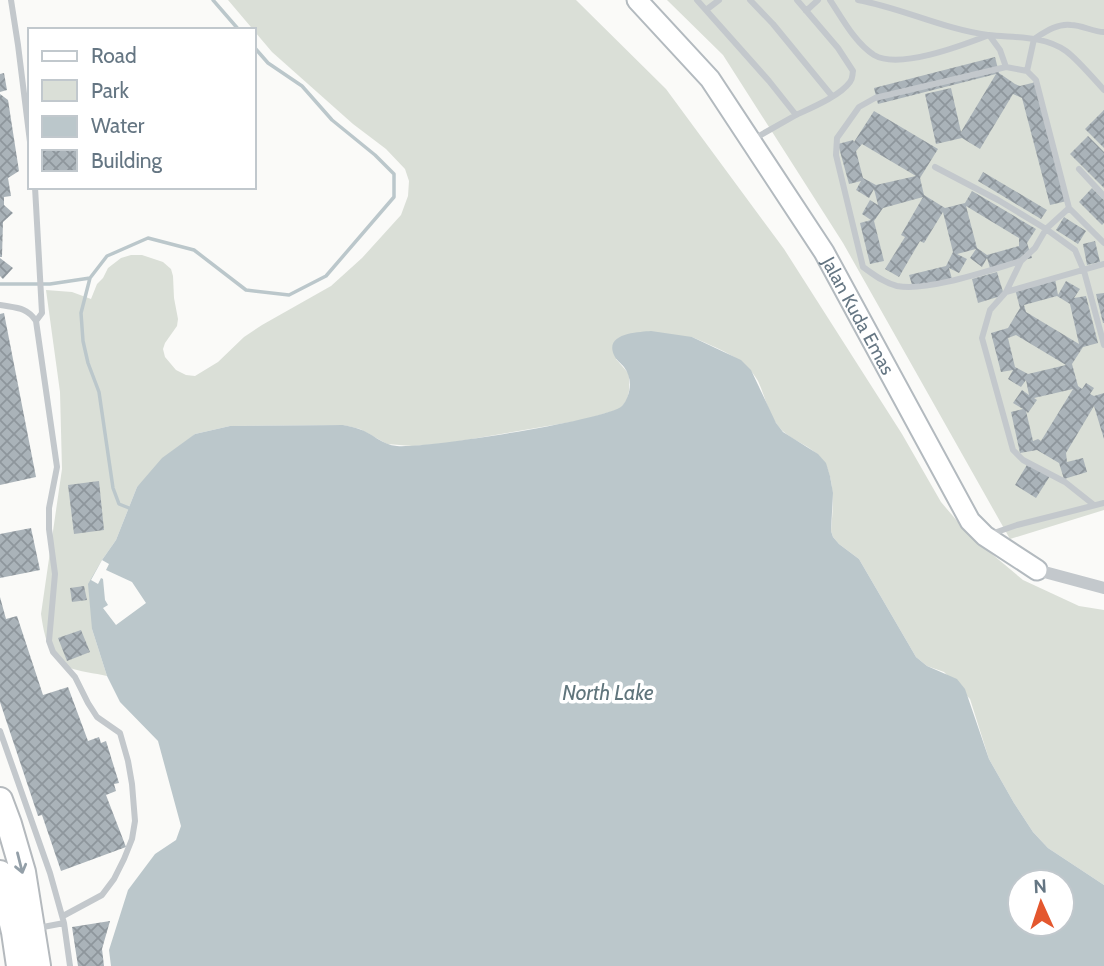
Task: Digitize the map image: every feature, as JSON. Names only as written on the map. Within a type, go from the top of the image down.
[{"type":"highway","points":[[0,800],[23,872],[38,966]]},
{"type":"highway","points":[[0,873],[19,966]]},
{"type":"street","name":"Jalan Kuda Emas","points":[[637,0],[710,79],[824,252],[970,521],[985,536],[1037,570],[1104,588]]},
{"type":"lane","points":[[11,0],[28,126]]},
{"type":"lane","points":[[697,0],[796,115]]},
{"type":"lane","points":[[706,10],[719,0]]},
{"type":"lane","points":[[750,0],[832,96]]},
{"type":"lane","points":[[751,141],[832,96],[851,82],[852,71],[838,48],[797,0]]},
{"type":"lane","points":[[806,10],[818,0]]},
{"type":"lane","points":[[830,0],[863,46],[876,57],[894,60],[934,54],[989,35]]},
{"type":"lane","points":[[858,0],[928,22],[989,35],[1044,41],[1066,51],[1104,90]]},
{"type":"lane","points":[[1034,39],[1057,27],[1070,24],[1104,32]]},
{"type":"lane","points":[[989,35],[1000,50],[1006,67]]},
{"type":"lane","points":[[1027,71],[1034,39]]},
{"type":"lane","points":[[1021,261],[914,288],[894,285],[863,267],[836,155],[837,138],[859,107],[875,98],[1006,67],[1027,71],[1036,80],[1069,208],[1104,243]]},
{"type":"lane","points":[[935,167],[998,200],[1075,250],[1084,271],[1104,345]]},
{"type":"lane","points":[[1079,169],[1104,196]]},
{"type":"lane","points":[[34,189],[42,313],[36,321]]},
{"type":"lane","points":[[1069,208],[1046,229],[1035,248],[1021,261],[1006,292],[990,310],[982,338],[1013,450],[1023,460],[1065,482],[1094,505]]},
{"type":"lane","points":[[1006,292],[1104,264]]},
{"type":"lane","points":[[0,305],[31,313],[36,321],[57,467],[49,508],[55,574],[49,641],[53,652],[75,677],[97,717],[120,733],[132,784],[135,821],[132,839],[124,859],[102,895],[63,919],[32,929]]},
{"type":"lane","points":[[985,536],[1104,503]]},
{"type":"lane","points":[[0,731],[50,873],[63,919],[71,966]]},
{"type":"green space","points":[[228,0],[576,0],[666,89],[784,249],[902,434],[941,502],[969,535],[1023,580],[1079,606],[1104,610],[1104,885],[1048,848],[1033,832],[989,759],[970,699],[944,672],[927,666],[916,657],[859,559],[833,537],[831,480],[823,461],[778,426],[758,381],[746,366],[729,354],[692,337],[616,359],[629,374],[627,400],[620,409],[583,420],[448,443],[412,446],[387,444],[360,429],[343,425],[230,426],[195,434],[137,487],[116,540],[102,560],[92,629],[107,676],[72,669],[56,658],[51,652],[41,614],[62,469],[60,392],[46,290],[72,292],[91,299],[108,268],[121,258],[142,255],[163,262],[171,269],[173,276],[178,319],[177,326],[165,343],[165,357],[176,370],[195,376],[218,362],[244,337],[262,325],[331,286],[362,258],[401,215],[408,196],[409,181],[405,169],[386,149],[353,124],[272,52],[256,33],[256,28],[252,28]]},
{"type":"green space","points":[[667,0],[1104,0],[1104,510],[1010,539],[843,243],[723,55]]},
{"type":"water","name":"North Lake","points":[[651,331],[692,337],[741,360],[751,370],[783,432],[818,454],[826,463],[833,493],[833,537],[859,559],[916,657],[927,666],[957,679],[965,689],[989,759],[1033,832],[1048,848],[1104,885],[1104,966],[111,966],[109,950],[128,890],[155,854],[176,840],[181,826],[158,741],[120,702],[107,676],[92,629],[88,584],[116,540],[137,487],[162,458],[195,434],[230,426],[343,425],[364,431],[392,445],[414,446],[552,426],[609,412],[622,406],[630,387],[627,371],[614,355],[612,348],[618,338],[631,333]]},
{"type":"pier","points":[[102,560],[109,564],[106,570],[132,582],[146,603],[116,625],[103,608],[108,605],[103,579],[101,578],[98,584],[91,580]]},
{"type":"building","points":[[995,57],[999,73],[1015,84],[1020,86],[1036,82],[1067,201],[1050,205],[1022,98],[1013,94],[980,149],[962,138],[936,144],[925,94],[951,88],[961,132],[996,74],[878,104],[874,88]]},
{"type":"building","points":[[4,73],[7,90],[0,92],[0,74]]},
{"type":"building","points":[[0,94],[8,100],[19,171],[8,178],[11,196],[4,197],[4,205],[13,213],[3,222],[2,257],[0,257]]},
{"type":"building","points":[[1104,110],[1104,148],[1085,129]]},
{"type":"building","points":[[874,111],[938,149],[920,178],[924,195],[945,208],[965,203],[972,191],[1036,229],[1027,243],[1032,258],[990,268],[987,258],[982,267],[970,258],[976,249],[957,254],[967,259],[959,273],[949,268],[952,279],[913,288],[909,275],[946,266],[953,252],[943,212],[924,243],[920,241],[899,277],[885,269],[905,237],[901,235],[923,197],[883,208],[874,221],[884,261],[870,264],[860,223],[871,220],[862,214],[870,200],[878,205],[874,189],[869,198],[856,190],[861,181],[849,184],[838,144],[853,140],[854,142]],"holes":[[[862,144],[916,176],[876,185],[863,178],[856,151]],[[966,206],[1019,238],[1019,246],[987,255],[977,248]]]},
{"type":"building","points":[[1088,136],[1104,152],[1104,188],[1070,154]]},
{"type":"building","points":[[983,172],[1047,210],[1041,219],[978,181]]},
{"type":"building","points":[[1092,188],[1104,200],[1102,225],[1079,202]]},
{"type":"building","points":[[1064,217],[1086,231],[1078,244],[1056,230]]},
{"type":"building","points":[[1095,241],[1100,262],[1087,265],[1083,244]]},
{"type":"building","points":[[0,258],[13,268],[3,279],[0,276]]},
{"type":"building","points":[[997,272],[1004,295],[978,303],[972,279]]},
{"type":"building","points":[[1055,279],[1058,295],[1066,281],[1080,289],[1074,298],[1086,296],[1098,343],[1083,347],[1072,364],[1078,386],[1082,389],[1086,383],[1094,388],[1090,394],[1094,396],[1104,393],[1104,439],[1094,406],[1066,453],[1067,462],[1083,458],[1087,472],[1064,479],[1059,463],[1037,450],[1020,453],[1011,412],[1023,409],[1013,403],[1022,390],[1029,395],[1026,380],[1021,387],[1008,379],[1013,370],[1001,372],[991,333],[1008,328],[1020,308],[1015,289]],"holes":[[[1057,296],[1070,304],[1079,344],[1026,312],[1024,305]],[[1016,335],[1066,365],[1028,374],[1015,367],[1008,338]],[[1073,389],[1041,441],[1033,441],[1026,411],[1028,413],[1037,400],[1034,398]]]},
{"type":"building","points":[[1104,293],[1104,323],[1103,323],[1096,294]]},
{"type":"building","points":[[4,313],[36,477],[0,485],[0,314]]},
{"type":"building","points":[[1028,463],[1050,476],[1036,498],[1015,485]]},
{"type":"building","points":[[99,481],[104,530],[74,534],[68,485]]},
{"type":"building","points":[[31,528],[40,570],[0,578],[0,534]]},
{"type":"building","points":[[84,586],[87,600],[72,602],[70,588]]},
{"type":"building","points":[[0,597],[6,619],[17,616],[43,695],[68,687],[88,741],[99,737],[101,743],[106,741],[119,783],[114,784],[116,791],[106,795],[126,847],[61,871],[42,815],[38,816],[0,702]]},
{"type":"building","points":[[81,630],[90,652],[67,661],[58,638]]},
{"type":"building","points":[[110,921],[102,949],[104,966],[78,966],[72,927]]},
{"type":"waterway","points":[[213,0],[237,28]]},
{"type":"waterway","points":[[129,508],[119,504],[113,488],[99,392],[83,341],[81,313],[90,278],[107,256],[148,238],[194,250],[246,290],[289,295],[326,276],[394,197],[394,174],[332,120],[302,86],[268,63],[256,49]]},
{"type":"waterway","points":[[0,284],[50,284],[90,278]]}]
